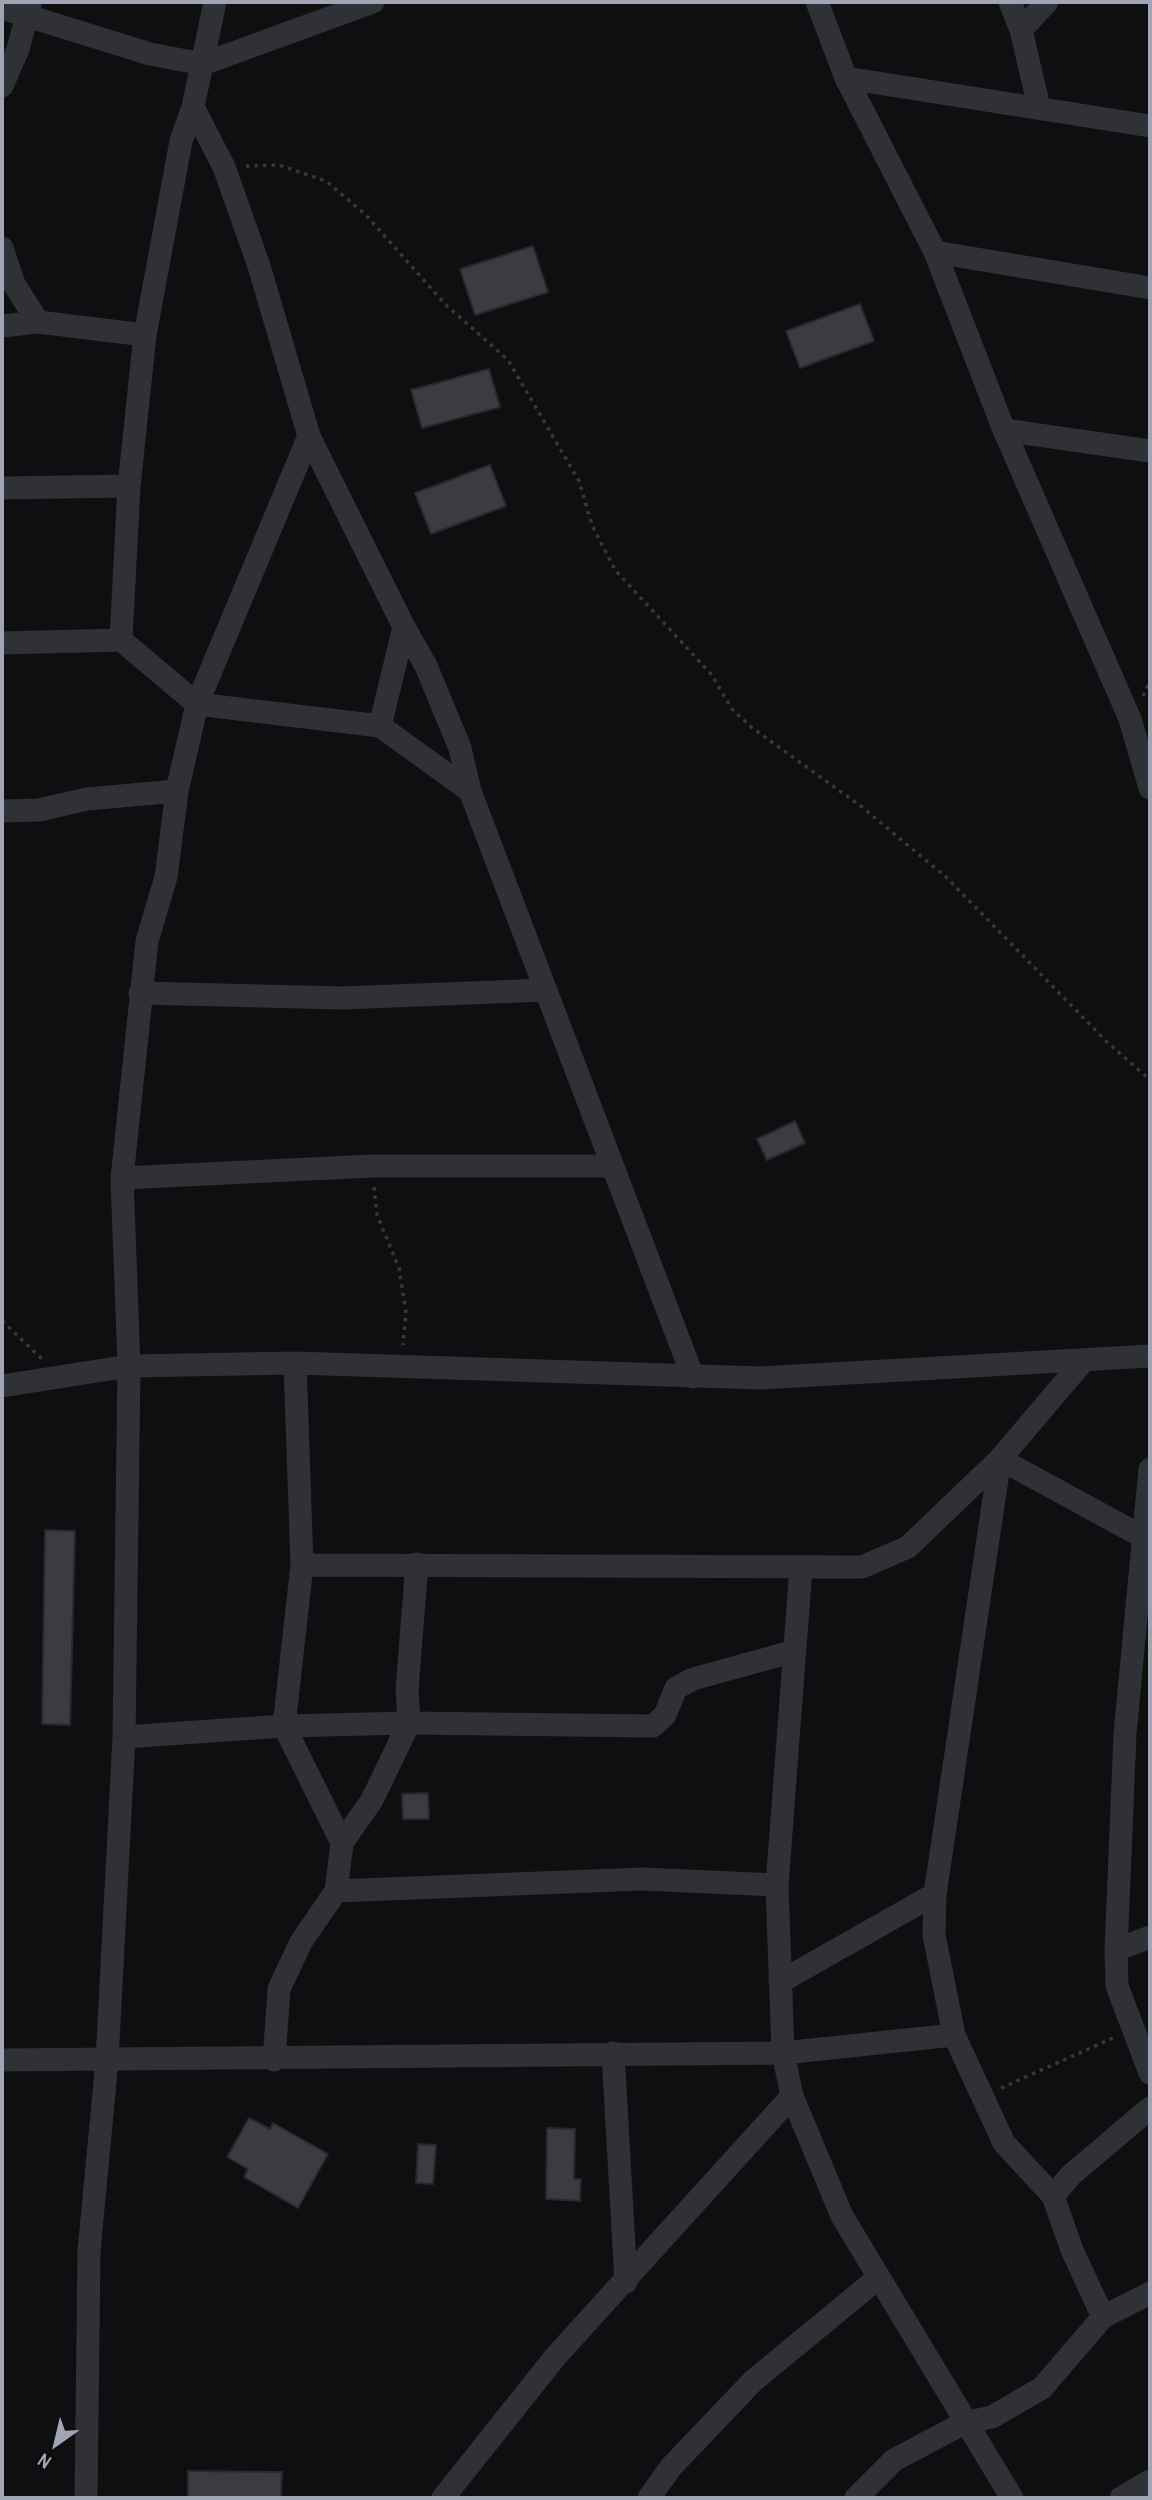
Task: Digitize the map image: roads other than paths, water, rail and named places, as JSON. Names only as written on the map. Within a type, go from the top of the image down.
[{"type":"street","points":[[121,640],[129,486],[145,335],[181,141],[204,64],[215,2]]},
{"type":"street","points":[[2,8],[29,9],[150,54],[204,64],[373,2]]},
{"type":"street","points":[[817,2],[846,78],[936,252],[1004,430],[1130,719],[1150,788]]},
{"type":"street","points":[[1010,2],[1021,30],[1039,107]]},
{"type":"street","points":[[1021,30],[1047,2]]},
{"type":"street","points":[[2,86],[18,49],[29,9]]},
{"type":"street","points":[[846,78],[1150,126]]},
{"type":"street","points":[[193,107],[224,167],[259,266],[309,436],[426,666],[460,748],[470,791],[693,1377]]},
{"type":"street","points":[[2,248],[14,284],[38,322]]},
{"type":"street","points":[[936,252],[1150,288]]},
{"type":"street","points":[[2,326],[38,322],[145,335]]},
{"type":"street","points":[[1004,430],[1150,450]]},
{"type":"street","points":[[86,2498],[89,2251],[107,2061],[124,1737],[129,1366],[122,1178],[140,993],[147,941],[166,877],[177,792],[197,704],[309,436]]},
{"type":"street","points":[[2,488],[129,486]]},
{"type":"street","points":[[380,726],[404,627]]},
{"type":"street","points":[[2,643],[121,640],[197,704],[380,726],[470,791]]},
{"type":"street","points":[[2,811],[39,810],[87,799],[177,792]]},
{"type":"street","points":[[140,993],[342,998],[545,990]]},
{"type":"street","points":[[122,1178],[372,1166],[612,1166]]},
{"type":"street","points":[[2,1386],[129,1366],[295,1363],[760,1378],[1150,1356]]},
{"type":"street","points":[[302,1565],[862,1567],[908,1547],[1000,1459],[1084,1360]]},
{"type":"street","points":[[295,1363],[302,1565],[284,1726],[342,1843]]},
{"type":"street","points":[[1000,1459],[1143,1537]]},
{"type":"street","points":[[1000,1459],[935,1894],[934,1936],[954,2035],[1004,2143],[1053,2196],[1072,2250],[1103,2317]]},
{"type":"street","points":[[1150,1469],[1125,1734],[1116,1950],[1117,1986],[1150,2073]]},
{"type":"street","points":[[274,2060],[279,1989],[301,1942],[336,1891],[342,1843],[372,1800],[409,1723],[407,1689],[417,1564]]},
{"type":"street","points":[[801,1568],[777,1885],[783,2053],[792,2096],[842,2216],[964,2423],[1012,2498]]},
{"type":"street","points":[[124,1737],[284,1726],[409,1723],[653,1726],[665,1715],[676,1688],[693,1679],[795,1651]]},
{"type":"street","points":[[336,1891],[642,1879],[777,1885]]},
{"type":"street","points":[[780,1982],[935,1894]]},
{"type":"street","points":[[1116,1950],[1150,1937]]},
{"type":"street","points":[[2,2060],[274,2060],[613,2053],[783,2053],[954,2035]]},
{"type":"street","points":[[613,2053],[626,2282]]},
{"type":"street","points":[[443,2498],[556,2356],[792,2096]]},
{"type":"street","points":[[1053,2196],[1071,2175],[1150,2108]]},
{"type":"street","points":[[649,2498],[671,2467],[753,2381],[850,2298],[878,2278]]},
{"type":"street","points":[[856,2498],[894,2460],[964,2423],[992,2417],[1042,2388],[1103,2317],[1150,2293]]},
{"type":"street","points":[[1121,2498],[1150,2481]]}]
